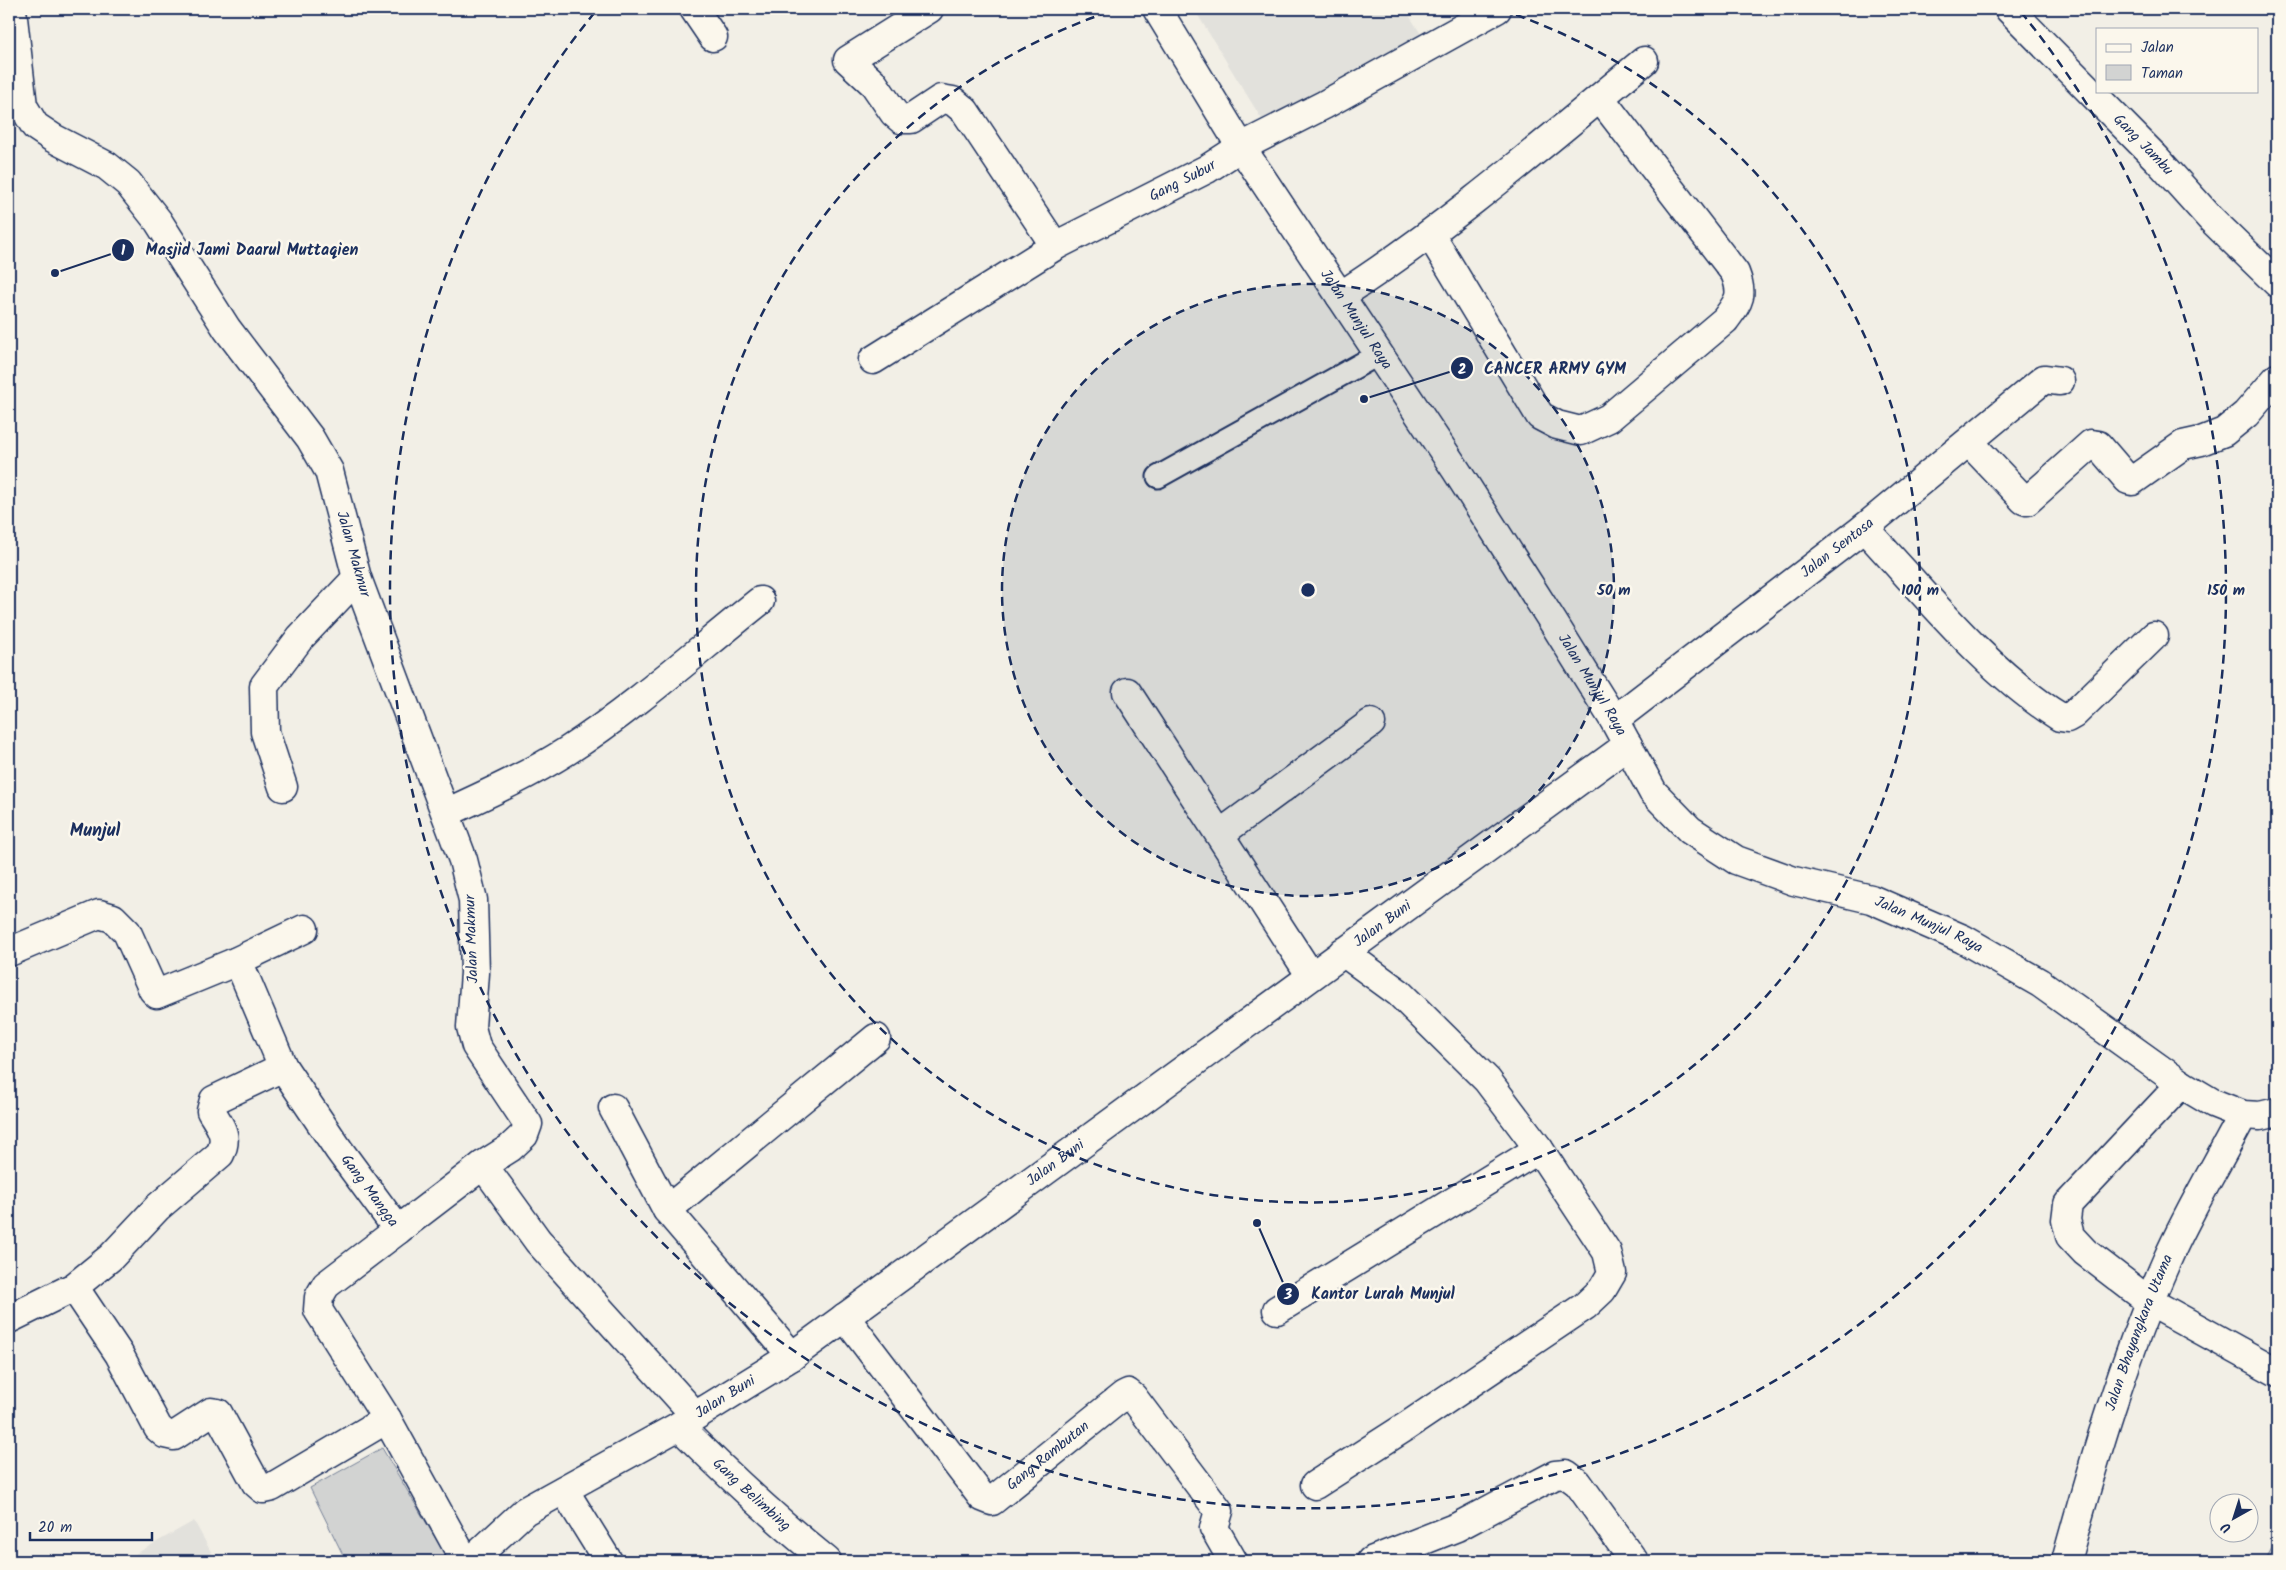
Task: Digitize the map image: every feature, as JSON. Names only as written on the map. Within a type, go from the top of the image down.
[{"type":"street","name":"Jalan Makmur","points":[[12,9],[23,106],[35,126],[53,138],[107,166],[128,184],[158,221],[227,330],[280,396],[315,446],[329,471],[357,578],[463,860],[473,900],[475,973],[471,1027],[476,1046],[528,1124],[524,1135],[510,1148],[483,1165]]},
{"type":"street","points":[[694,9],[713,37]]},
{"type":"street","points":[[929,9],[848,60],[874,84],[894,113],[902,119],[911,119],[941,99],[953,101],[965,111],[1055,246]]},
{"type":"street","name":"Jalan Munjul Raya","points":[[1157,9],[1241,147],[1456,470],[1614,720],[1654,792],[1690,830],[1736,860],[1794,881],[1871,899],[1962,939],[2040,984],[2181,1084],[2213,1103],[2243,1115]]},
{"type":"street","name":"Gang Jambu","points":[[2009,9],[2157,159],[2210,218],[2277,283]]},
{"type":"street","name":"Gang Subur","points":[[872,360],[1055,246],[1207,169],[1241,147],[1324,105],[1491,10]]},
{"type":"street","points":[[1340,296],[1381,270],[1430,234],[1644,61]]},
{"type":"street","points":[[1430,234],[1540,416],[1557,425],[1581,430],[1609,418],[1725,320],[1737,304],[1741,288],[1735,273],[1600,98]]},
{"type":"street","points":[[1969,442],[2027,501],[2091,444],[2098,445],[2128,480],[2132,481],[2183,445],[2201,441],[2224,432],[2246,414],[2277,378]]},
{"type":"street","name":"Jalan Sentosa","points":[[1614,720],[1864,528],[2044,379],[2060,381]]},
{"type":"street","points":[[1864,528],[1985,657],[2020,690],[2060,717],[2067,718],[2074,714],[2154,636]]},
{"type":"street","points":[[283,787],[265,732],[264,686],[300,638],[357,578]]},
{"type":"street","points":[[446,813],[510,784],[568,750],[630,704],[760,601]]},
{"type":"street","points":[[1127,692],[1311,976]]},
{"type":"street","points":[[1220,834],[1371,723]]},
{"type":"street","name":"Jalan Buni","points":[[471,1561],[525,1510],[687,1420],[792,1356],[1628,745]]},
{"type":"street","points":[[9,952],[99,914],[112,918],[127,932],[153,990],[157,994],[235,962],[304,929]]},
{"type":"street","points":[[1315,1484],[1515,1354],[1585,1306],[1602,1290],[1612,1273],[1607,1252],[1538,1149],[1487,1080],[1399,994],[1343,952]]},
{"type":"street","name":"Gang Mangga","points":[[235,962],[241,967],[283,1067],[339,1150],[398,1230],[483,1165]]},
{"type":"street","points":[[667,1210],[876,1038]]},
{"type":"street","points":[[9,1319],[74,1287],[111,1257],[158,1207],[220,1154],[224,1146],[224,1134],[211,1111],[214,1100],[283,1067]]},
{"type":"street","points":[[2181,1084],[2068,1204],[2066,1220],[2070,1236],[2084,1252],[2150,1302],[2277,1372]]},
{"type":"street","points":[[614,1108],[667,1210],[792,1356]]},
{"type":"street","points":[[2243,1115],[2260,1116],[2277,1112]]},
{"type":"street","name":"Jalan Bhayangkara Utama","points":[[2066,1561],[2110,1408],[2150,1302],[2168,1258],[2243,1115]]},
{"type":"street","points":[[1277,1310],[1538,1149]]},
{"type":"street","points":[[483,1165],[538,1241],[687,1420]]},
{"type":"street","points":[[398,1230],[326,1285],[319,1297],[318,1310],[387,1419],[465,1561]]},
{"type":"street","points":[[74,1287],[119,1354],[158,1428],[165,1434],[174,1436],[211,1412],[218,1413],[256,1483],[263,1489],[272,1487],[387,1419]]},
{"type":"street","name":"Gang Rambutan","points":[[845,1317],[982,1497],[987,1501],[992,1501],[1128,1393],[1133,1397],[1219,1512],[1214,1530],[1233,1561]]},
{"type":"street","name":"Gang Belimbing","points":[[687,1420],[727,1474],[792,1533],[827,1561]]},
{"type":"street","points":[[1371,1561],[1456,1527],[1554,1475],[1566,1474],[1578,1483],[1634,1561]]},
{"type":"street","points":[[564,1490],[608,1561]]},
{"type":"lane","points":[[1158,477],[1379,354]]},
{"type":"shaded area","points":[[1194,9],[1405,9],[1428,45],[1269,131]]},
{"type":"shaded area","points":[[194,1521],[216,1561],[123,1561]]},
{"type":"green space","points":[[382,1448],[449,1561],[346,1561],[310,1488]]},
{"type":"green space","points":[[2277,1537],[2277,1561],[2264,1561]]},
{"type":"place","name":"Masjid Jami Daarul Muttaqien","points":[[55,273]]},
{"type":"place","name":"CANCER ARMY GYM","points":[[1364,399]]},
{"type":"place","name":"Kantor Lurah Munjul","points":[[1257,1223]]},
{"type":"district","name":"Munjul","points":[[95,831]]}]
